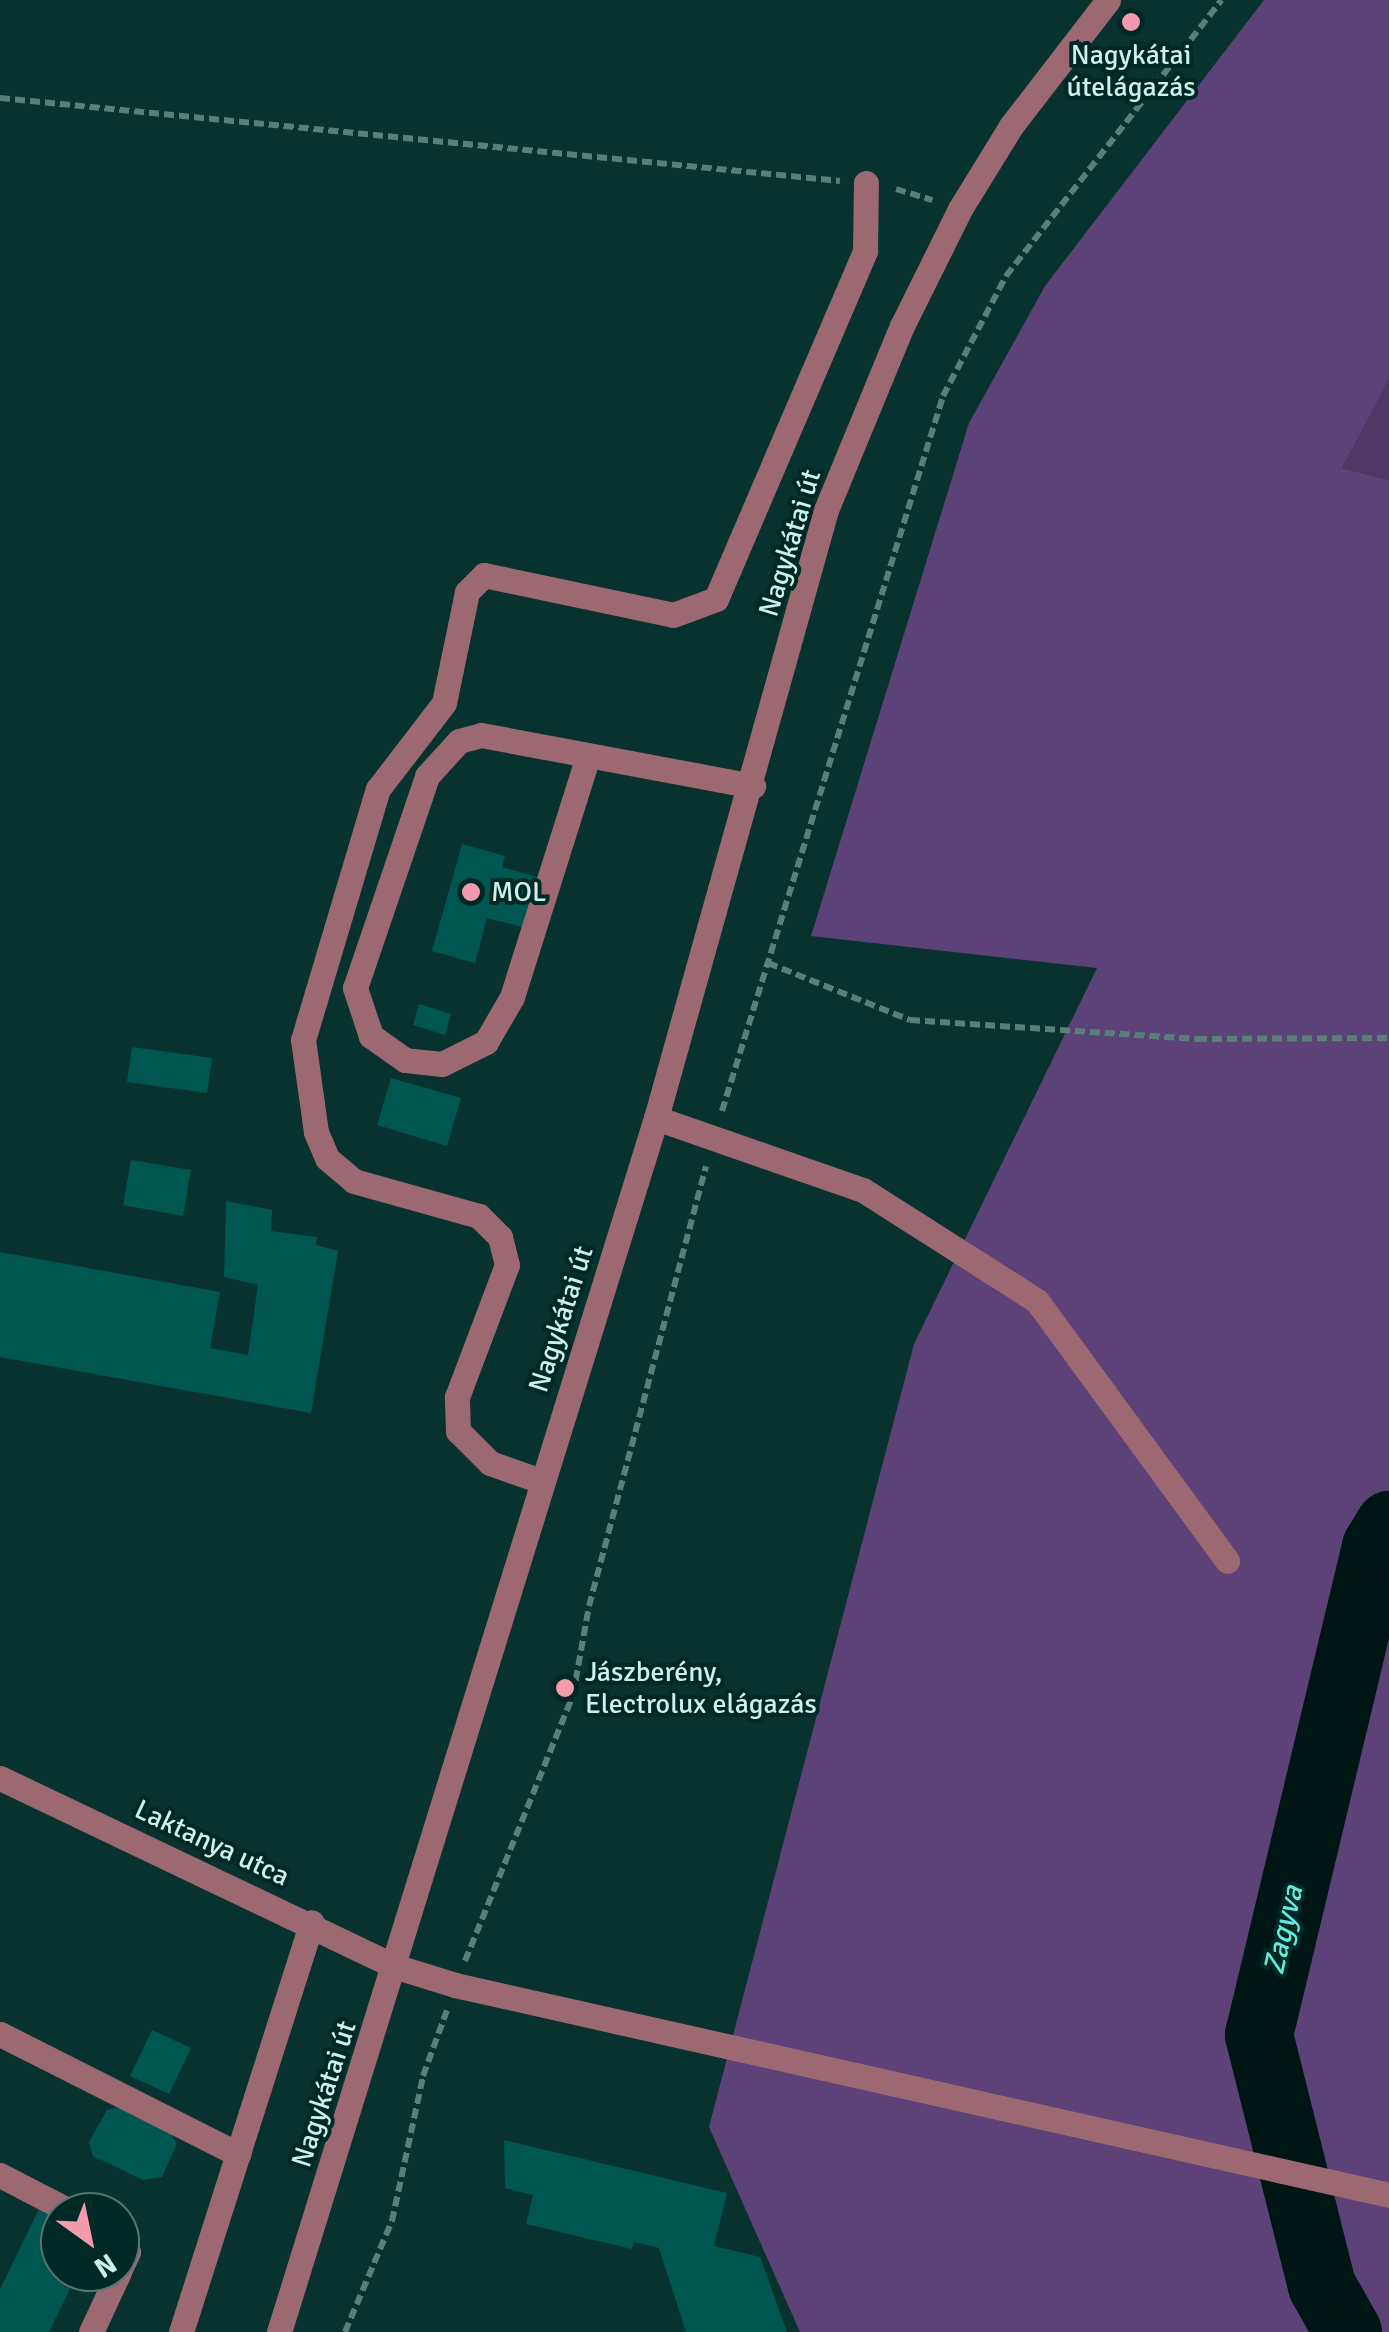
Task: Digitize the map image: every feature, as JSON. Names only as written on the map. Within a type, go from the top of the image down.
[{"type":"street","name":"Nagykátai út","points":[[279,2332],[397,1967],[541,1482],[656,1118],[752,786],[826,510],[902,326],[960,209],[1011,126],[1108,0]]},
{"type":"street","points":[[541,1482],[490,1463],[458,1430],[457,1397],[507,1265],[500,1237],[479,1216],[354,1180],[327,1158],[316,1132],[303,1040],[378,789],[444,702],[468,592],[484,575],[673,615],[716,600],[866,250],[866,183]]},
{"type":"street","points":[[588,756],[512,996],[486,1042],[442,1064],[404,1060],[371,1036],[355,988],[427,776],[459,741],[481,735],[752,786]]},
{"type":"street","points":[[656,1118],[863,1190],[1037,1302],[1226,1561]]},
{"type":"street","name":"Laktanya utca","points":[[0,1778],[312,1922],[397,1967],[456,1986],[1389,2195]]},
{"type":"street","points":[[181,2332],[312,1922]]},
{"type":"street","points":[[0,2034],[238,2154]]},
{"type":"street","points":[[4,2186],[40,2200]]},
{"type":"street","points":[[91,2332],[109,2292]]},
{"type":"path","points":[[345,2332],[392,2221],[423,2076],[573,1695],[589,1606],[714,1138],[943,396],[1006,276],[1222,0]]},
{"type":"path","points":[[0,98],[866,183],[960,209]]},
{"type":"path","points":[[768,963],[910,1020],[1197,1039],[1389,1038]]},
{"type":"shaded area","points":[[1264,0],[1389,0],[1389,380],[1342,468],[1389,480],[1389,2332],[800,2332],[709,2127],[914,1344],[1097,968],[811,936],[969,423],[1045,286]]},
{"type":"shaded area","points":[[1389,380],[1389,480],[1342,468]]},
{"type":"building","name":"MOL","points":[[462,844],[505,856],[502,867],[544,879],[529,929],[487,918],[475,963],[432,951]]},
{"type":"building","points":[[419,1004],[451,1014],[445,1035],[413,1025]]},
{"type":"building","points":[[132,1047],[212,1058],[207,1093],[127,1082]]},
{"type":"building","points":[[391,1078],[461,1098],[447,1146],[377,1125]]},
{"type":"building","points":[[131,1160],[191,1170],[183,1216],[123,1205]]},
{"type":"building","points":[[226,1201],[272,1210],[271,1231],[317,1237],[316,1245],[338,1251],[311,1413],[0,1357],[0,1252],[220,1292],[210,1348],[248,1355],[258,1285],[224,1277]]},
{"type":"building","points":[[152,2030],[191,2048],[169,2094],[130,2076]]},
{"type":"building","points":[[121,2106],[168,2129],[177,2144],[162,2177],[143,2180],[93,2156],[89,2142],[107,2110]]},
{"type":"building","points":[[504,2140],[727,2193],[714,2246],[760,2257],[787,2332],[686,2332],[659,2248],[634,2242],[632,2249],[526,2224],[533,2195],[505,2188]]},
{"type":"building","points":[[40,2207],[40,2292],[68,2292],[49,2332],[0,2332],[0,2289]]},
{"type":"waterway","name":"Zagyva","points":[[1348,2332],[1322,2286],[1259,2035],[1376,1547],[1389,1525]]},
{"type":"place","name":"Nagykátai útelágazás","points":[[1131,22]]},
{"type":"place","name":"MOL","points":[[471,892]]},
{"type":"place","name":"Jászberény, Electrolux elágazás","points":[[565,1688]]}]
